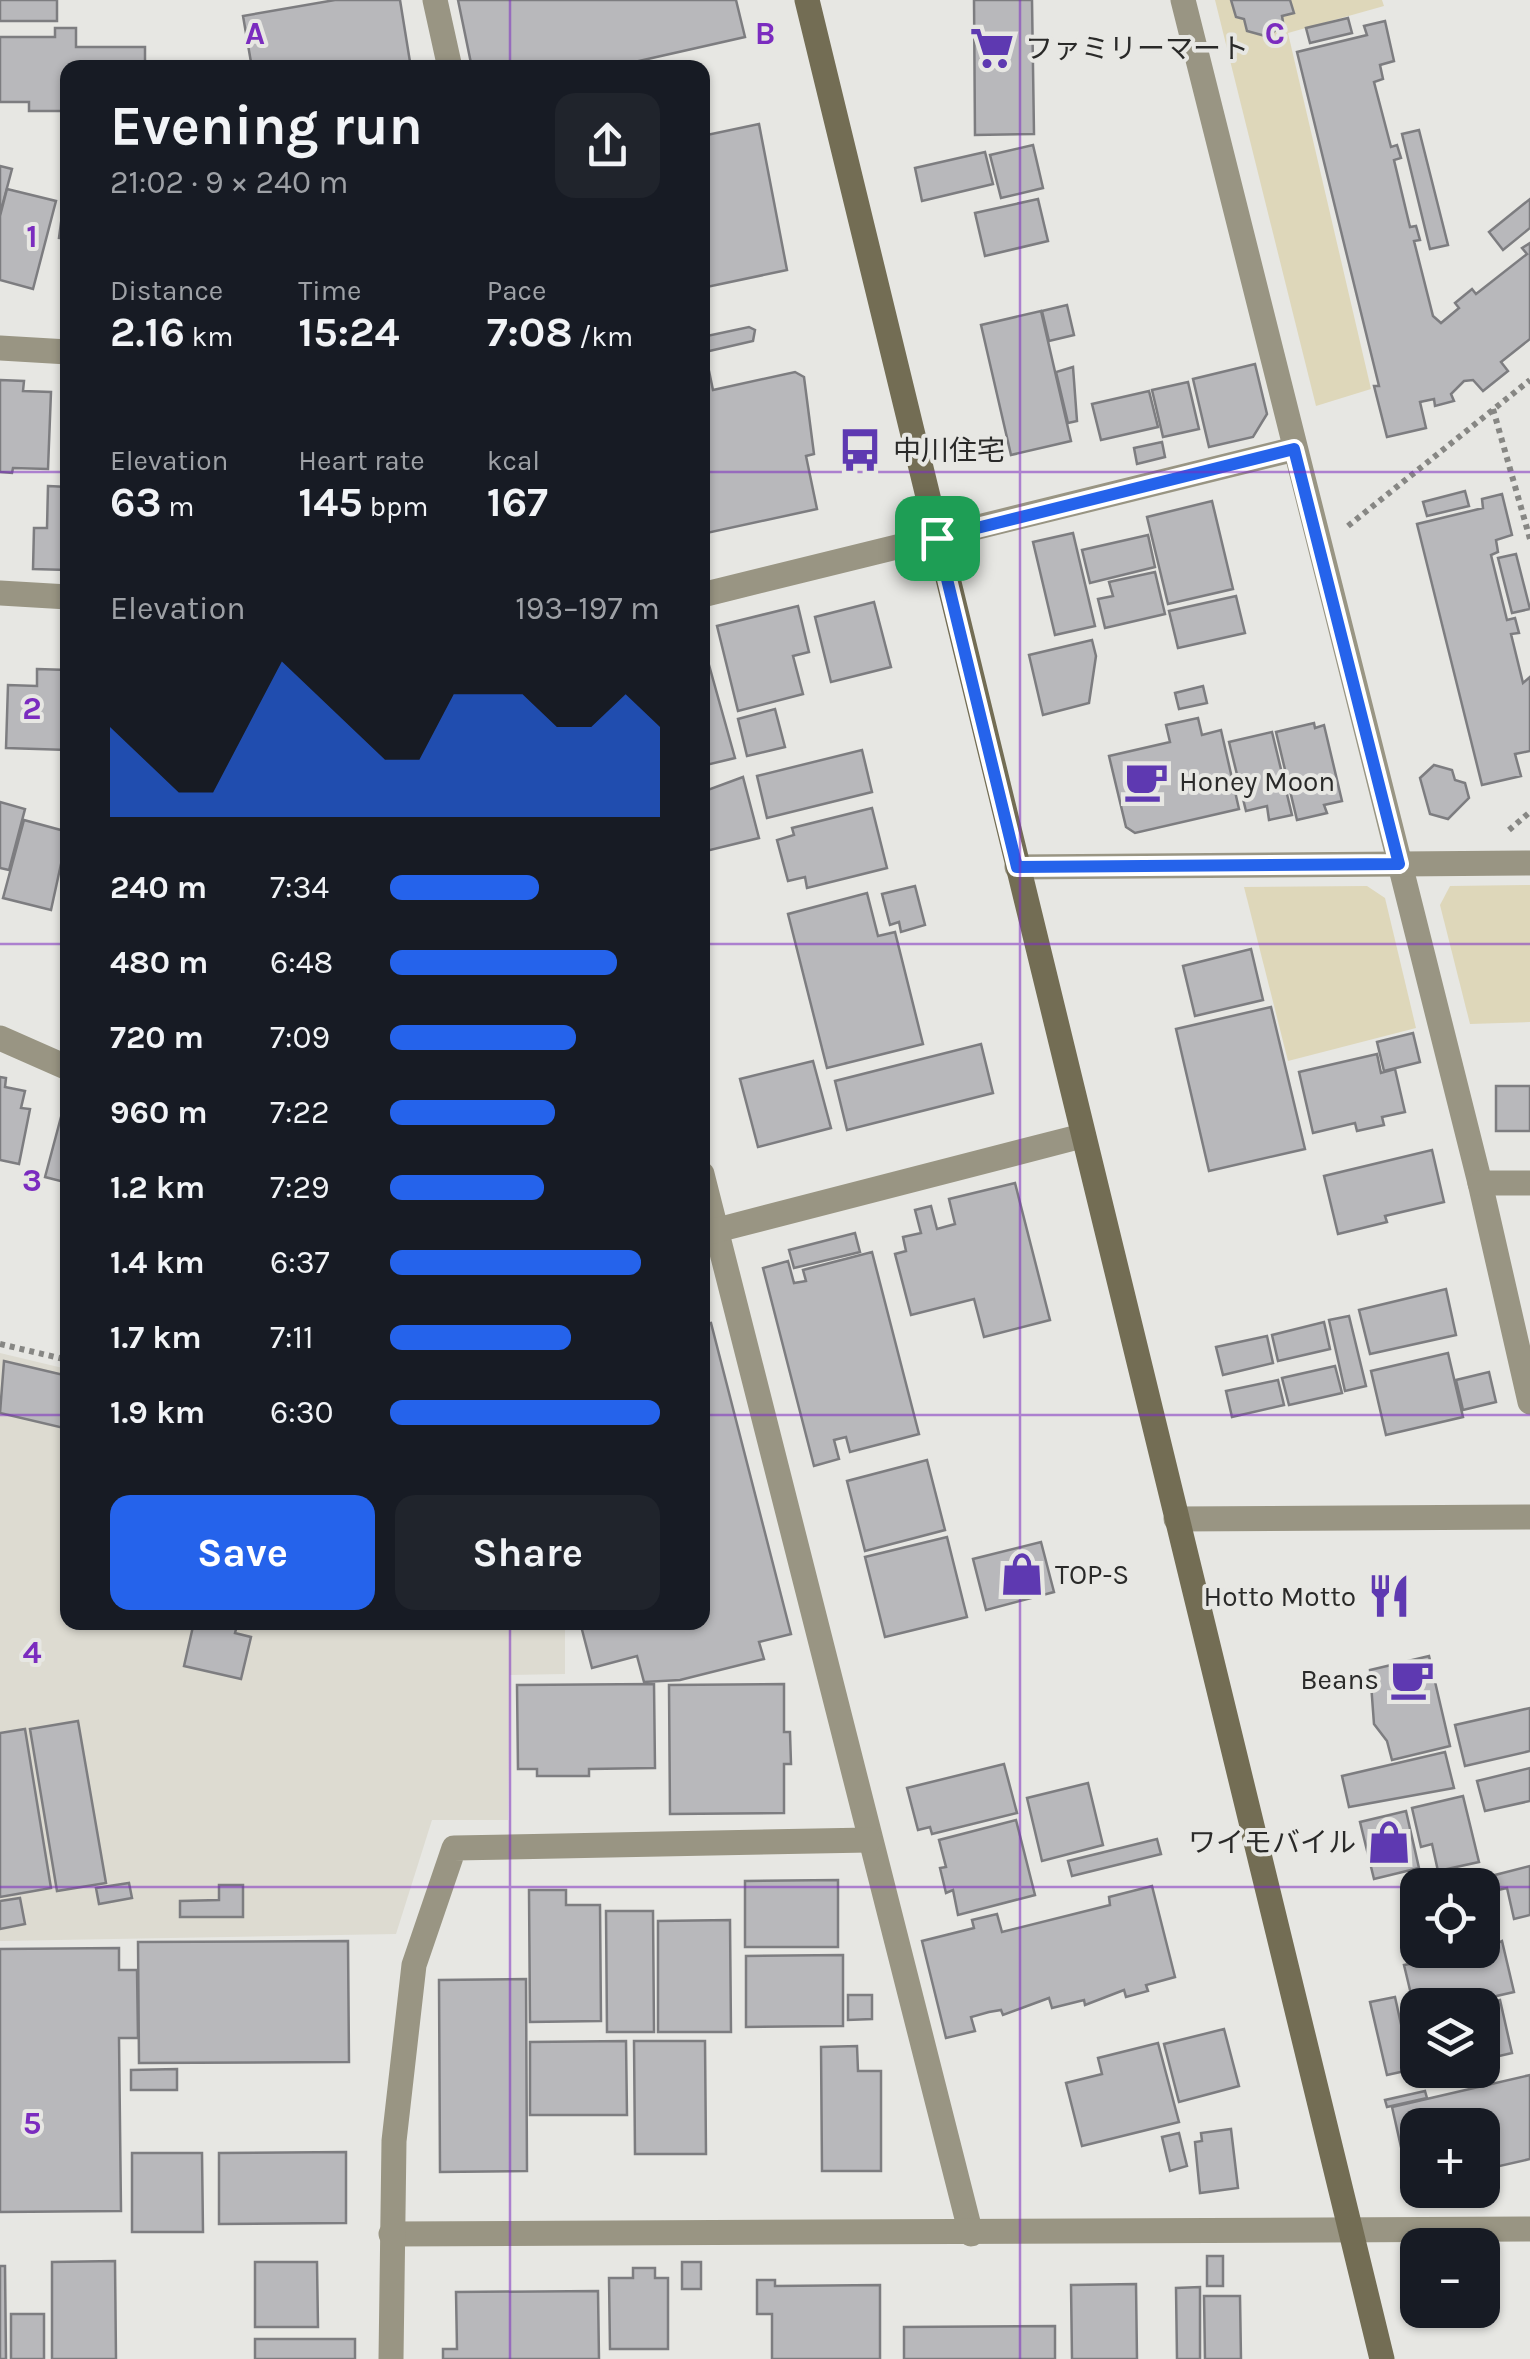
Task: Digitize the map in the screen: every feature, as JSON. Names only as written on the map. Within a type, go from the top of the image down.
[{"type":"street","points":[[436,0],[448,60]]},
{"type":"street","points":[[807,0],[1347,2230],[1382,2359]]},
{"type":"street","points":[[1183,0],[1480,1184],[1530,1402]]},
{"type":"street","points":[[0,348],[60,352]]},
{"type":"street","points":[[710,592],[1294,449]]},
{"type":"street","points":[[0,592],[60,596]]},
{"type":"street","points":[[1017,867],[1530,863]]},
{"type":"street","points":[[0,1038],[60,1064]]},
{"type":"street","points":[[710,1232],[1082,1136]]},
{"type":"street","points":[[1480,1184],[1530,1183]]},
{"type":"street","points":[[710,1236],[971,2234]]},
{"type":"street","points":[[1176,1519],[1530,1517]]},
{"type":"street","points":[[391,2359],[394,2141],[414,1965],[454,1848],[869,1840]]},
{"type":"street","points":[[391,2234],[1530,2229]]},
{"type":"path","points":[[1320,549],[1530,380]]},
{"type":"path","points":[[1493,409],[1530,539]]},
{"type":"path","points":[[0,1344],[60,1358]]},
{"type":"shaded area","points":[[1215,0],[1382,0],[1384,6],[1288,33],[1371,389],[1316,406]]},
{"type":"shaded area","points":[[1530,885],[1530,1022],[1470,1024],[1440,905],[1450,886]]},
{"type":"shaded area","points":[[1367,886],[1385,898],[1416,1028],[1288,1061],[1244,887]]},
{"type":"shaded area","points":[[0,1353],[60,1367],[60,1630],[565,1630],[565,1674],[510,1675],[508,1820],[432,1820],[396,1934],[0,1941]]},
{"type":"building","points":[[0,0],[57,0],[57,21],[0,21]]},
{"type":"building","points":[[335,0],[400,0],[410,60],[251,60],[243,16]]},
{"type":"building","points":[[458,0],[736,0],[745,37],[643,60],[470,60]]},
{"type":"building","points":[[974,0],[1032,0],[1034,134],[975,135]]},
{"type":"building","points":[[1231,0],[1290,0],[1294,13],[1282,16],[1283,22],[1269,37],[1247,31],[1244,19],[1236,17]]},
{"type":"building","points":[[1348,18],[1352,33],[1310,43],[1306,28]]},
{"type":"building","points":[[1385,21],[1394,61],[1380,65],[1383,79],[1374,82],[1391,147],[1397,145],[1401,158],[1394,160],[1410,227],[1416,226],[1420,240],[1414,241],[1433,316],[1441,323],[1459,308],[1455,303],[1472,289],[1476,294],[1527,254],[1522,248],[1530,243],[1530,339],[1501,362],[1508,371],[1483,391],[1473,380],[1464,381],[1451,394],[1454,401],[1435,406],[1434,399],[1420,402],[1426,428],[1387,437],[1374,386],[1379,386],[1297,52],[1367,35],[1364,26]]},
{"type":"building","points":[[55,28],[76,28],[76,47],[145,47],[145,60],[60,60],[60,111],[29,111],[29,102],[0,102],[0,37],[55,37]]},
{"type":"building","points":[[759,124],[787,270],[710,286],[710,134]]},
{"type":"building","points":[[1419,130],[1448,245],[1430,249],[1402,134]]},
{"type":"building","points":[[1033,145],[1043,188],[1001,198],[990,155]]},
{"type":"building","points":[[985,152],[993,184],[922,201],[915,168]]},
{"type":"building","points":[[0,166],[12,169],[0,214]]},
{"type":"building","points":[[7,189],[56,201],[33,289],[0,280],[0,216]]},
{"type":"building","points":[[1038,199],[1048,241],[985,256],[975,213]]},
{"type":"building","points":[[1530,199],[1530,228],[1503,250],[1489,232]]},
{"type":"building","points":[[1067,305],[1074,335],[1049,341],[1042,311]]},
{"type":"building","points":[[1041,311],[1071,441],[1011,455],[981,325]]},
{"type":"building","points":[[749,327],[755,330],[753,341],[710,351],[710,335]]},
{"type":"building","points":[[1255,364],[1267,414],[1253,437],[1209,447],[1193,379]]},
{"type":"building","points":[[1073,367],[1077,421],[1068,423],[1056,372]]},
{"type":"building","points":[[795,372],[804,377],[814,454],[806,456],[817,509],[710,532],[710,376],[713,390]]},
{"type":"building","points":[[0,380],[24,381],[23,391],[51,392],[48,469],[13,468],[12,473],[0,472]]},
{"type":"building","points":[[1188,382],[1199,429],[1163,437],[1152,390]]},
{"type":"building","points":[[1149,391],[1158,427],[1101,440],[1092,404]]},
{"type":"building","points":[[1162,442],[1165,457],[1137,464],[1134,448]]},
{"type":"building","points":[[48,486],[60,487],[60,570],[33,569],[34,528],[47,528]]},
{"type":"building","points":[[1465,491],[1469,506],[1427,516],[1423,502]]},
{"type":"building","points":[[1502,494],[1512,535],[1496,540],[1498,552],[1491,555],[1507,620],[1515,618],[1519,633],[1511,634],[1523,683],[1530,677],[1530,751],[1515,754],[1521,776],[1482,785],[1417,524],[1483,508],[1482,499]]},
{"type":"building","points":[[1212,501],[1233,589],[1168,604],[1147,517]]},
{"type":"building","points":[[1073,533],[1095,626],[1055,635],[1033,542]]},
{"type":"building","points":[[1148,535],[1155,567],[1090,583],[1082,550]]},
{"type":"building","points":[[1516,554],[1530,609],[1512,613],[1498,558]]},
{"type":"building","points":[[1155,572],[1165,614],[1105,628],[1098,599],[1113,596],[1109,582]]},
{"type":"building","points":[[1236,596],[1245,633],[1178,648],[1169,611]]},
{"type":"building","points":[[874,602],[891,667],[831,682],[815,617]]},
{"type":"building","points":[[798,606],[809,652],[793,656],[803,694],[738,711],[717,626]]},
{"type":"building","points":[[1092,640],[1096,656],[1089,703],[1043,715],[1029,655]]},
{"type":"building","points":[[37,669],[60,670],[60,750],[6,748],[8,685],[37,686]]},
{"type":"building","points":[[710,669],[735,758],[710,764]]},
{"type":"building","points":[[1203,686],[1207,703],[1179,709],[1175,693]]},
{"type":"building","points":[[775,709],[785,747],[747,756],[738,719]]},
{"type":"building","points":[[1198,718],[1202,735],[1221,730],[1239,809],[1135,833],[1126,827],[1109,756],[1170,742],[1166,725]]},
{"type":"building","points":[[1314,723],[1315,728],[1324,725],[1342,801],[1324,805],[1327,813],[1297,820],[1276,732]]},
{"type":"building","points":[[1272,732],[1292,815],[1269,820],[1267,806],[1246,811],[1229,742]]},
{"type":"building","points":[[862,750],[872,792],[767,818],[757,776]]},
{"type":"building","points":[[1434,765],[1452,770],[1455,780],[1465,783],[1469,798],[1448,819],[1430,814],[1420,778]]},
{"type":"building","points":[[743,777],[759,838],[710,850],[710,789]]},
{"type":"building","points":[[0,802],[25,809],[9,870],[0,868]]},
{"type":"building","points":[[872,808],[887,868],[807,888],[805,877],[788,881],[777,840],[794,835],[792,828]]},
{"type":"building","points":[[24,820],[60,830],[60,869],[51,910],[3,898]]},
{"type":"building","points":[[915,886],[925,925],[901,932],[899,922],[890,925],[882,894]]},
{"type":"building","points":[[867,893],[878,936],[895,932],[923,1044],[827,1068],[788,914]]},
{"type":"building","points":[[1251,949],[1263,1000],[1195,1016],[1183,966]]},
{"type":"building","points":[[1271,1007],[1305,1149],[1209,1171],[1176,1029]]},
{"type":"building","points":[[1413,1033],[1420,1062],[1384,1071],[1377,1042]]},
{"type":"building","points":[[981,1044],[993,1093],[847,1130],[835,1081]]},
{"type":"building","points":[[1377,1054],[1381,1073],[1395,1069],[1405,1112],[1382,1117],[1384,1125],[1357,1131],[1355,1123],[1313,1133],[1299,1072]]},
{"type":"building","points":[[813,1061],[831,1128],[758,1147],[740,1079]]},
{"type":"building","points":[[0,1077],[6,1078],[5,1087],[25,1091],[21,1108],[30,1109],[19,1164],[0,1160]]},
{"type":"building","points":[[1496,1086],[1530,1086],[1530,1131],[1496,1131]]},
{"type":"building","points":[[60,1121],[60,1181],[45,1177]]},
{"type":"building","points":[[1432,1150],[1444,1202],[1385,1216],[1387,1222],[1338,1234],[1324,1176]]},
{"type":"building","points":[[1015,1183],[1050,1320],[984,1337],[974,1299],[911,1315],[895,1254],[906,1251],[903,1237],[921,1233],[915,1210],[931,1206],[937,1229],[955,1224],[949,1199]]},
{"type":"building","points":[[855,1233],[860,1252],[794,1268],[789,1250]]},
{"type":"building","points":[[872,1252],[919,1434],[850,1452],[846,1437],[834,1440],[839,1459],[814,1466],[763,1268],[788,1261],[794,1283],[806,1281],[803,1270]]},
{"type":"building","points":[[1446,1289],[1456,1335],[1370,1354],[1359,1310]]},
{"type":"building","points":[[1349,1316],[1366,1386],[1345,1391],[1329,1320]]},
{"type":"building","points":[[1324,1322],[1330,1349],[1278,1361],[1272,1335]]},
{"type":"building","points":[[710,1323],[791,1634],[759,1642],[764,1659],[680,1680],[644,1682],[637,1656],[592,1668],[582,1630],[710,1630]]},
{"type":"building","points":[[1267,1336],[1273,1363],[1223,1375],[1216,1347]]},
{"type":"building","points":[[1448,1353],[1463,1417],[1386,1435],[1371,1371]]},
{"type":"building","points":[[4,1361],[60,1374],[60,1427],[0,1413]]},
{"type":"building","points":[[1335,1366],[1342,1393],[1289,1405],[1282,1378]]},
{"type":"building","points":[[1489,1372],[1496,1402],[1463,1410],[1456,1380]]},
{"type":"building","points":[[1278,1380],[1284,1405],[1232,1417],[1226,1391]]},
{"type":"building","points":[[927,1460],[945,1530],[865,1551],[847,1481]]},
{"type":"building","points":[[947,1537],[967,1617],[885,1637],[865,1557]]},
{"type":"building","points":[[1041,1542],[1054,1592],[986,1610],[973,1559]]},
{"type":"building","points":[[192,1630],[236,1630],[235,1633],[251,1637],[241,1679],[184,1666]]},
{"type":"building","points":[[1429,1656],[1450,1746],[1392,1760],[1387,1741],[1374,1724],[1370,1670]]},
{"type":"building","points":[[654,1684],[655,1768],[589,1769],[589,1776],[537,1776],[537,1769],[518,1769],[517,1685]]},
{"type":"building","points":[[784,1684],[784,1732],[790,1732],[791,1764],[784,1764],[784,1813],[670,1814],[669,1685]]},
{"type":"building","points":[[1530,1708],[1530,1751],[1465,1766],[1455,1725]]},
{"type":"building","points":[[78,1721],[106,1883],[57,1891],[30,1729]]},
{"type":"building","points":[[25,1729],[51,1888],[0,1897],[0,1733]]},
{"type":"building","points":[[1445,1752],[1454,1788],[1349,1807],[1342,1776]]},
{"type":"building","points":[[1004,1764],[1017,1813],[932,1834],[930,1827],[918,1830],[907,1788]]},
{"type":"building","points":[[1530,1768],[1530,1801],[1485,1811],[1477,1781]]},
{"type":"building","points":[[1088,1783],[1103,1845],[1042,1861],[1027,1798]]},
{"type":"building","points":[[1463,1796],[1479,1862],[1437,1868],[1432,1844],[1421,1847],[1412,1808]]},
{"type":"building","points":[[1406,1811],[1419,1868],[1400,1868],[1400,1873],[1374,1879],[1360,1822]]},
{"type":"building","points":[[1016,1820],[1035,1895],[958,1915],[953,1890],[946,1893],[940,1868],[946,1867],[939,1840]]},
{"type":"building","points":[[1157,1839],[1161,1854],[1072,1876],[1068,1861]]},
{"type":"building","points":[[1530,1866],[1530,1915],[1514,1919],[1507,1888],[1500,1890],[1500,1874]]},
{"type":"building","points":[[838,1880],[838,1947],[745,1947],[745,1881]]},
{"type":"building","points":[[129,1883],[132,1898],[99,1904],[96,1888]]},
{"type":"building","points":[[219,1885],[243,1885],[243,1917],[180,1917],[180,1901],[219,1900]]},
{"type":"building","points":[[1152,1886],[1175,1977],[1146,1985],[1148,1991],[1126,1997],[1124,1990],[1085,2005],[1084,2000],[1052,2008],[1049,1998],[1003,2015],[1001,2010],[989,2012],[971,2017],[975,2031],[946,2038],[922,1941],[974,1928],[972,1920],[997,1914],[1002,1932],[1110,1905],[1109,1897]]},
{"type":"building","points":[[529,1890],[566,1890],[566,1905],[600,1905],[601,2021],[530,2022]]},
{"type":"building","points":[[20,1898],[25,1924],[0,1929],[0,1901]]},
{"type":"building","points":[[606,1911],[653,1911],[654,2032],[607,2032]]},
{"type":"building","points":[[730,1920],[731,2032],[658,2032],[658,1921]]},
{"type":"building","points":[[348,1941],[349,2062],[139,2063],[138,1942]]},
{"type":"building","points":[[1500,1942],[1514,1992],[1500,1995],[1500,1988],[1410,1988],[1405,1968],[1500,1968]]},
{"type":"building","points":[[119,1948],[119,1970],[137,1970],[138,2038],[119,2038],[121,2211],[0,2212],[0,1949]]},
{"type":"building","points":[[843,1955],[843,2026],[746,2027],[746,1956]]},
{"type":"building","points":[[526,1979],[527,2171],[440,2172],[439,1980]]},
{"type":"building","points":[[848,1995],[872,1995],[872,2019],[848,2020]]},
{"type":"building","points":[[1395,1997],[1400,2020],[1400,2072],[1387,2075],[1370,2002]]},
{"type":"building","points":[[1500,2000],[1512,2053],[1500,2056]]},
{"type":"building","points":[[1224,2029],[1239,2086],[1179,2102],[1164,2044]]},
{"type":"building","points":[[626,2041],[627,2115],[530,2115],[530,2042]]},
{"type":"building","points":[[634,2041],[705,2041],[706,2154],[635,2154]]},
{"type":"building","points":[[1158,2043],[1179,2122],[1082,2146],[1066,2083],[1102,2074],[1098,2058]]},
{"type":"building","points":[[857,2046],[858,2071],[881,2071],[881,2171],[822,2171],[821,2047]]},
{"type":"building","points":[[177,2069],[177,2090],[131,2090],[131,2070]]},
{"type":"building","points":[[1530,2075],[1530,2159],[1500,2166],[1500,2108],[1400,2108],[1400,2143],[1392,2107],[1474,2088],[1500,2088],[1500,2082]]},
{"type":"building","points":[[1425,2091],[1427,2098],[1387,2107],[1385,2100]]},
{"type":"building","points":[[1231,2129],[1238,2188],[1200,2193],[1195,2142],[1202,2141],[1201,2133]]},
{"type":"building","points":[[1179,2133],[1187,2166],[1170,2171],[1162,2137]]},
{"type":"building","points":[[346,2152],[346,2223],[219,2224],[219,2153]]},
{"type":"building","points":[[132,2153],[202,2153],[203,2232],[132,2232]]},
{"type":"building","points":[[1207,2256],[1223,2256],[1223,2286],[1207,2286]]},
{"type":"building","points":[[115,2261],[116,2359],[52,2359],[52,2262]]},
{"type":"building","points":[[255,2262],[317,2262],[318,2327],[255,2327]]},
{"type":"building","points":[[682,2262],[701,2262],[701,2289],[682,2289]]},
{"type":"building","points":[[0,2266],[5,2266],[6,2359],[0,2359]]},
{"type":"building","points":[[633,2268],[655,2268],[655,2278],[668,2278],[668,2349],[610,2349],[609,2278],[633,2278]]},
{"type":"building","points":[[757,2280],[775,2280],[775,2286],[880,2285],[880,2359],[772,2359],[772,2314],[757,2314]]},
{"type":"building","points":[[1136,2284],[1137,2359],[1072,2359],[1071,2285]]},
{"type":"building","points":[[1200,2287],[1200,2359],[1177,2359],[1176,2288]]},
{"type":"building","points":[[598,2291],[599,2359],[443,2359],[443,2349],[457,2349],[456,2292]]},
{"type":"building","points":[[1204,2296],[1240,2296],[1241,2359],[1205,2359]]},
{"type":"building","points":[[11,2314],[44,2314],[44,2359],[11,2359]]},
{"type":"building","points":[[1055,2326],[1055,2359],[904,2359],[904,2327]]},
{"type":"building","points":[[255,2339],[355,2339],[355,2359],[255,2359]]},
{"type":"place","name":"ファミリーマート","points":[[992,48]]},
{"type":"place","name":"中川住宅","points":[[860,450]]},
{"type":"place","name":"Honey Moon","points":[[1146,781]]},
{"type":"place","name":"TOP-S","points":[[1022,1574]]},
{"type":"place","name":"Hotto Motto","points":[[1389,1596]]},
{"type":"place","name":"Beans","points":[[1412,1679]]},
{"type":"place","name":"ワイモバイル","points":[[1389,1842]]},
{"type":"route","points":[[1294,449],[1399,864],[1017,867],[937,538],[1294,449]]}]
